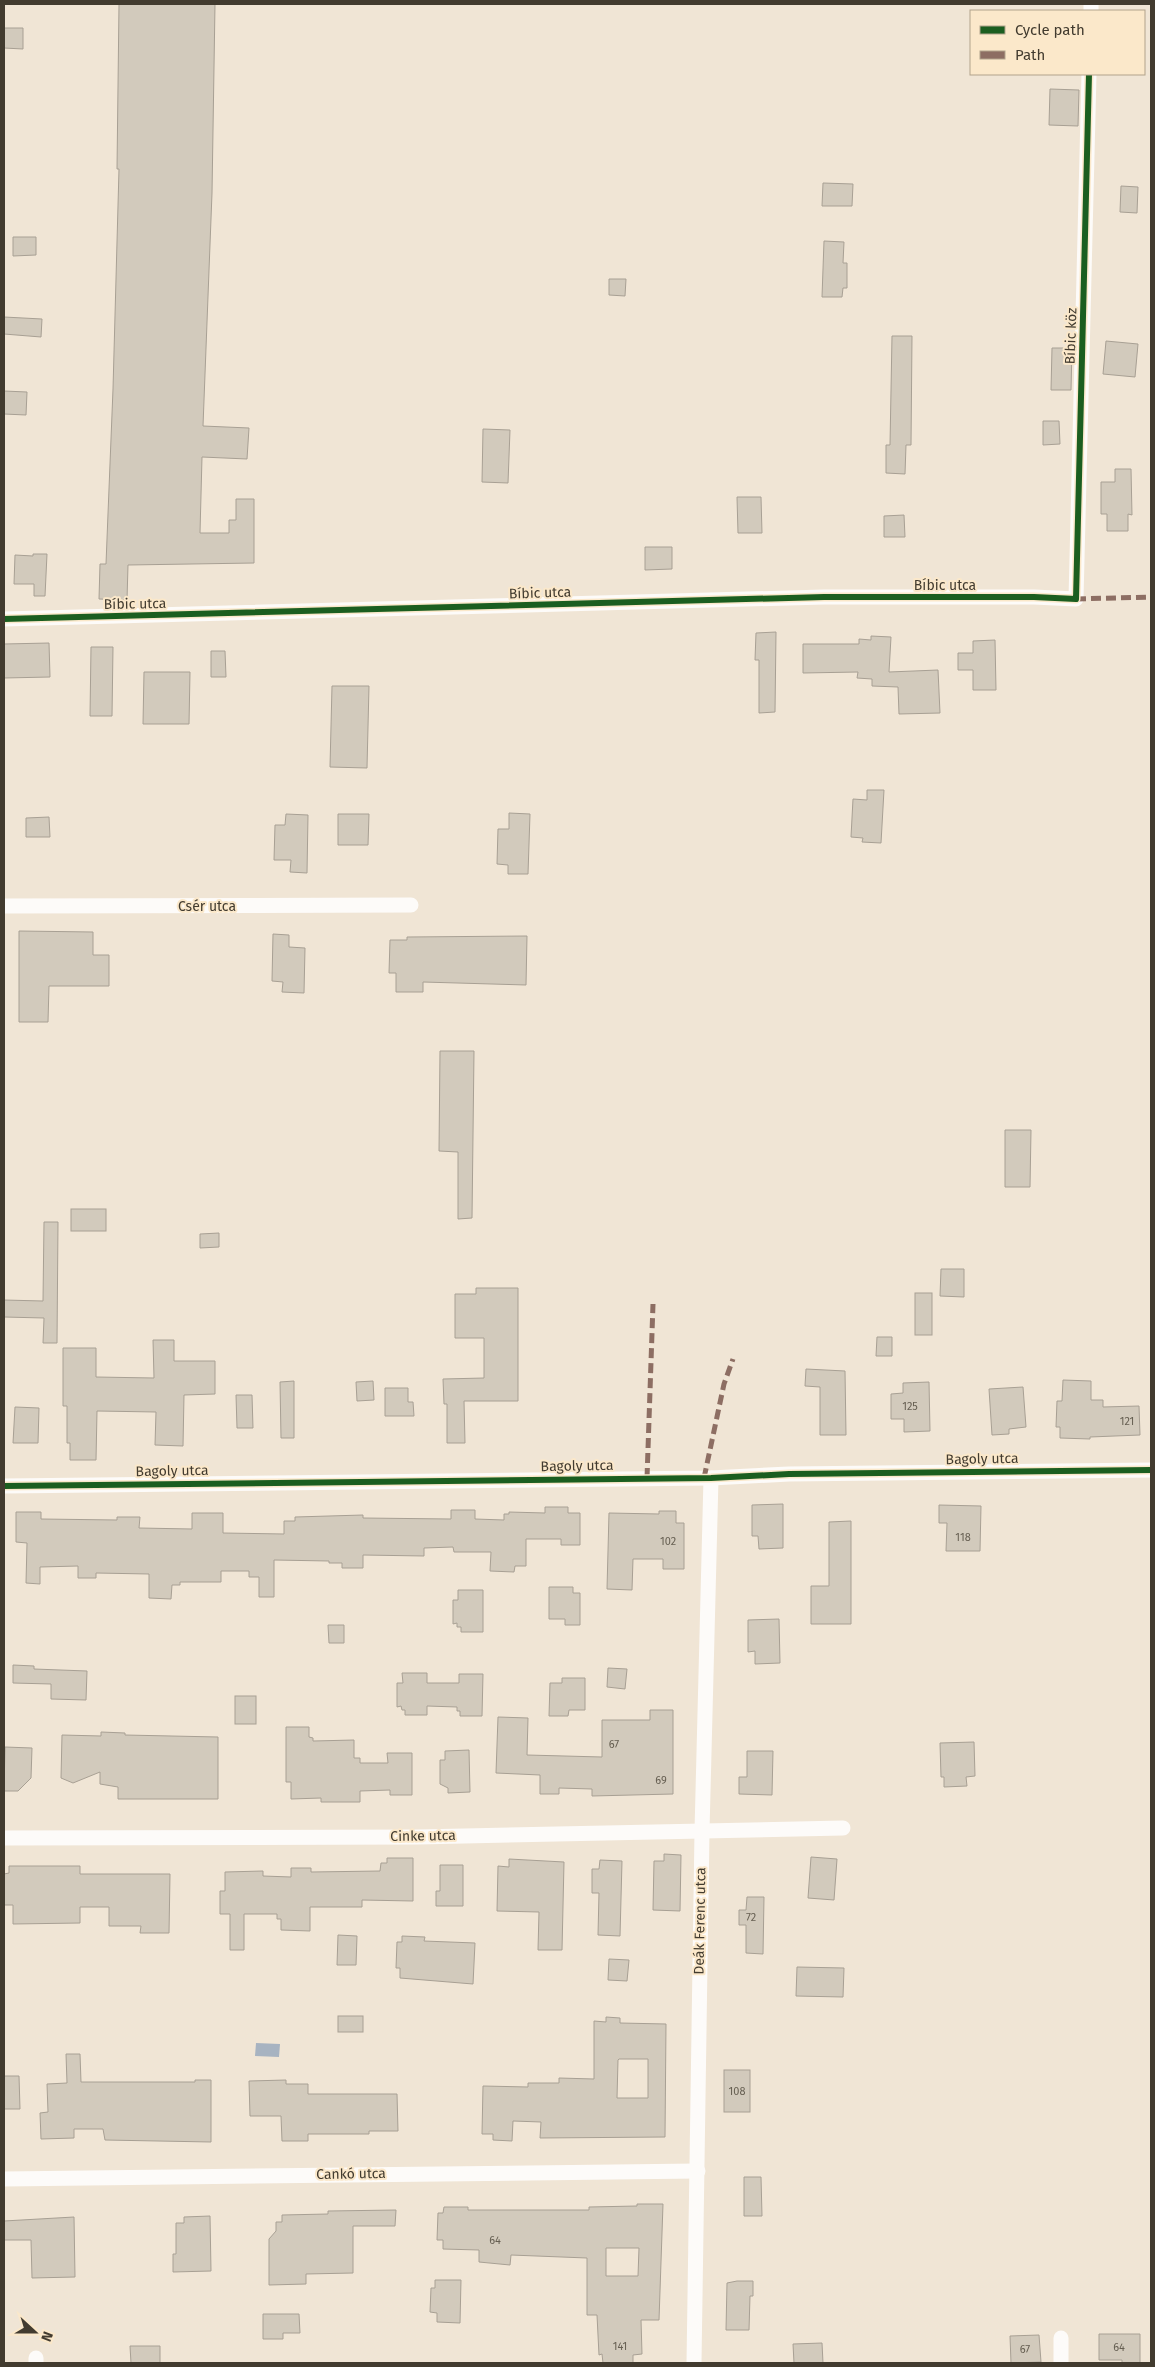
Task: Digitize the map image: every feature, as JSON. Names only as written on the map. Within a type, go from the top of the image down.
[{"type":"street","name":"Bíbic köz","points":[[1076,599],[1089,75]]},
{"type":"street","name":"Bíbic utca","points":[[4,619],[824,598],[1034,597],[1076,599]]},
{"type":"street","name":"Csér utca","points":[[4,906],[411,905]]},
{"type":"street","name":"Bagoly utca","points":[[4,1486],[711,1478],[789,1474],[1151,1470]]},
{"type":"street","name":"Deák Ferenc utca","points":[[694,2363],[694,2246],[698,2170],[702,1831],[711,1478]]},
{"type":"street","name":"Cinke utca","points":[[4,1838],[418,1837],[843,1828]]},
{"type":"street","name":"Cankó utca","points":[[4,2179],[698,2170]]},
{"type":"street","points":[[1061,2338],[1061,2363]]},
{"type":"water","points":[[256,2043],[280,2044],[279,2057],[255,2056]]},
{"type":"building","points":[[119,4],[215,4],[212,193],[203,426],[249,428],[247,459],[202,457],[200,533],[229,533],[229,520],[236,520],[236,499],[254,499],[254,563],[128,565],[127,600],[99,599],[100,564],[106,564],[113,389],[119,169],[117,169]]},
{"type":"building","points":[[4,28],[23,28],[23,49],[4,48]]},
{"type":"building","points":[[1050,89],[1079,90],[1078,126],[1049,125]]},
{"type":"building","points":[[823,183],[853,184],[852,206],[822,206]]},
{"type":"building","points":[[1121,186],[1138,187],[1137,213],[1120,212]]},
{"type":"building","points":[[13,237],[36,237],[36,255],[13,256]]},
{"type":"building","points":[[824,241],[844,242],[843,263],[847,263],[847,288],[843,288],[842,297],[822,297]]},
{"type":"building","points":[[609,279],[626,279],[625,296],[609,295]]},
{"type":"building","points":[[4,317],[42,319],[41,337],[4,334]]},
{"type":"building","points":[[892,336],[912,336],[911,445],[906,445],[905,474],[886,473],[886,445],[890,445]]},
{"type":"building","points":[[1106,341],[1138,344],[1135,377],[1103,374]]},
{"type":"building","points":[[1052,348],[1072,348],[1071,390],[1051,390]]},
{"type":"building","points":[[4,391],[27,392],[26,415],[4,414]]},
{"type":"building","points":[[1043,421],[1059,421],[1060,444],[1043,445]]},
{"type":"building","points":[[483,429],[510,430],[508,483],[482,482]]},
{"type":"building","points":[[1115,469],[1131,469],[1132,515],[1128,514],[1128,531],[1107,531],[1107,514],[1101,514],[1101,482],[1115,482]]},
{"type":"building","points":[[737,497],[761,497],[762,533],[738,533]]},
{"type":"building","points":[[904,515],[905,537],[884,537],[884,516]]},
{"type":"building","points":[[645,547],[672,547],[672,569],[645,570]]},
{"type":"building","points":[[33,554],[47,554],[45,596],[34,596],[34,584],[14,584],[15,555],[33,556]]},
{"type":"building","points":[[776,632],[775,712],[759,713],[759,660],[755,660],[756,633]]},
{"type":"building","points":[[871,636],[891,637],[889,672],[938,670],[940,713],[899,714],[898,687],[872,686],[872,679],[857,678],[858,672],[803,673],[803,644],[859,644],[859,639],[871,640]]},
{"type":"building","points":[[995,640],[996,690],[973,690],[973,670],[958,670],[958,653],[973,653],[973,641]]},
{"type":"building","points":[[49,643],[50,677],[4,678],[4,644]]},
{"type":"building","points":[[91,647],[113,647],[112,716],[90,716]]},
{"type":"building","points":[[211,651],[225,651],[226,677],[211,677]]},
{"type":"building","points":[[144,672],[190,672],[189,724],[143,724]]},
{"type":"building","points":[[332,686],[369,686],[367,768],[330,767]]},
{"type":"building","points":[[867,790],[884,790],[881,843],[862,842],[863,838],[851,837],[853,799],[867,800]]},
{"type":"building","points":[[509,813],[530,814],[528,874],[508,874],[508,865],[497,864],[498,829],[509,829]]},
{"type":"building","points":[[286,814],[308,815],[307,873],[290,872],[291,860],[274,860],[275,825],[285,825]]},
{"type":"building","points":[[338,814],[369,814],[368,845],[338,845]]},
{"type":"building","points":[[49,817],[50,837],[26,837],[26,818]]},
{"type":"building","points":[[19,931],[93,932],[93,955],[109,955],[109,986],[49,986],[48,1022],[19,1022]]},
{"type":"building","points":[[273,934],[289,935],[289,947],[305,948],[304,993],[282,992],[283,982],[272,981]]},
{"type":"building","points":[[527,936],[526,985],[423,982],[423,992],[396,992],[396,973],[389,973],[390,940],[407,940],[407,937]]},
{"type":"building","points":[[440,1051],[474,1051],[472,1218],[458,1219],[458,1152],[439,1151]]},
{"type":"building","points":[[1005,1130],[1031,1130],[1030,1187],[1005,1187]]},
{"type":"building","points":[[71,1209],[106,1209],[106,1231],[71,1231]]},
{"type":"building","points":[[44,1222],[58,1222],[57,1343],[43,1343],[44,1318],[4,1317],[4,1300],[43,1301]]},
{"type":"building","points":[[219,1233],[219,1247],[200,1248],[200,1234]]},
{"type":"building","points":[[941,1269],[964,1269],[964,1297],[940,1296]]},
{"type":"building","points":[[476,1288],[518,1288],[518,1401],[464,1401],[465,1443],[447,1443],[447,1404],[444,1404],[443,1379],[484,1378],[484,1338],[455,1338],[455,1294],[476,1294]]},
{"type":"building","points":[[915,1293],[932,1293],[932,1335],[915,1335]]},
{"type":"building","points":[[877,1337],[892,1337],[892,1356],[876,1356]]},
{"type":"building","points":[[153,1340],[174,1340],[174,1361],[215,1361],[215,1394],[184,1395],[183,1446],[155,1445],[156,1412],[97,1411],[96,1460],[70,1460],[70,1443],[67,1443],[67,1406],[63,1406],[63,1348],[96,1348],[96,1377],[154,1378]]},
{"type":"building","points":[[806,1369],[845,1371],[846,1435],[820,1435],[820,1387],[805,1386]]},
{"type":"building","points":[[1063,1380],[1091,1381],[1091,1400],[1103,1400],[1103,1407],[1139,1406],[1140,1435],[1090,1437],[1090,1439],[1060,1438],[1060,1427],[1056,1427],[1057,1401],[1062,1401]]},
{"type":"building","points":[[294,1381],[294,1438],[281,1438],[280,1382]]},
{"type":"building","points":[[373,1381],[374,1400],[357,1401],[356,1382]]},
{"type":"building","points":[[929,1382],[930,1431],[904,1432],[904,1419],[891,1419],[891,1394],[903,1393],[903,1383]]},
{"type":"building","points":[[1023,1387],[1026,1427],[1009,1429],[1009,1434],[992,1435],[989,1389]]},
{"type":"building","points":[[385,1388],[408,1388],[408,1402],[413,1402],[414,1416],[385,1416]]},
{"type":"building","points":[[236,1395],[252,1395],[253,1428],[237,1428]]},
{"type":"building","points":[[15,1407],[39,1408],[38,1443],[13,1443]]},
{"type":"building","points":[[783,1504],[783,1548],[759,1549],[758,1536],[752,1536],[752,1505]]},
{"type":"building","points":[[939,1505],[981,1506],[980,1551],[946,1551],[947,1523],[939,1523]]},
{"type":"building","points":[[545,1507],[568,1507],[568,1513],[580,1513],[580,1545],[561,1545],[561,1539],[526,1539],[526,1566],[515,1566],[514,1572],[490,1571],[491,1552],[454,1552],[453,1547],[424,1548],[424,1556],[363,1555],[363,1568],[342,1568],[342,1563],[329,1563],[329,1561],[274,1560],[274,1597],[259,1597],[259,1577],[249,1577],[249,1571],[221,1571],[221,1582],[180,1582],[180,1585],[172,1585],[171,1599],[149,1598],[149,1574],[96,1573],[96,1578],[78,1578],[78,1566],[40,1567],[40,1584],[26,1583],[27,1543],[16,1542],[16,1512],[41,1512],[41,1519],[117,1520],[117,1517],[140,1517],[139,1528],[192,1529],[192,1513],[223,1513],[223,1533],[284,1534],[284,1521],[295,1521],[295,1517],[363,1515],[363,1518],[451,1519],[451,1510],[475,1510],[475,1519],[504,1520],[504,1514],[509,1514],[509,1512],[545,1513]]},
{"type":"building","points":[[659,1511],[676,1511],[676,1523],[684,1523],[684,1569],[663,1569],[663,1559],[633,1559],[632,1590],[607,1589],[609,1513],[659,1514]]},
{"type":"building","points":[[851,1521],[851,1624],[811,1624],[811,1586],[829,1586],[829,1522]]},
{"type":"building","points":[[549,1587],[573,1587],[573,1593],[580,1593],[580,1625],[565,1625],[565,1619],[549,1619]]},
{"type":"building","points":[[458,1590],[483,1590],[483,1632],[461,1632],[461,1627],[457,1627],[457,1623],[453,1624],[453,1600],[458,1600]]},
{"type":"building","points":[[779,1619],[780,1663],[755,1664],[755,1651],[748,1652],[748,1620]]},
{"type":"building","points":[[328,1625],[344,1625],[344,1643],[329,1643]]},
{"type":"building","points":[[13,1665],[34,1666],[34,1669],[87,1671],[86,1700],[51,1699],[51,1684],[13,1683]]},
{"type":"building","points":[[608,1668],[627,1669],[625,1689],[607,1687]]},
{"type":"building","points":[[402,1673],[427,1673],[427,1683],[459,1683],[459,1674],[483,1674],[482,1716],[460,1716],[460,1711],[457,1711],[457,1707],[427,1706],[427,1715],[405,1715],[405,1710],[402,1710],[401,1706],[397,1707],[397,1683],[403,1683]]},
{"type":"building","points":[[562,1678],[585,1678],[585,1710],[569,1710],[568,1716],[549,1716],[550,1683],[562,1683]]},
{"type":"building","points":[[235,1696],[256,1696],[256,1724],[235,1724]]},
{"type":"building","points":[[650,1710],[673,1710],[673,1794],[592,1796],[592,1789],[559,1788],[559,1794],[540,1794],[540,1775],[496,1773],[498,1717],[528,1718],[527,1755],[602,1757],[602,1720],[650,1720]]},
{"type":"building","points":[[286,1727],[309,1727],[309,1737],[313,1738],[313,1741],[354,1740],[354,1758],[360,1758],[360,1763],[388,1763],[387,1753],[412,1753],[412,1795],[390,1795],[390,1790],[360,1791],[360,1802],[321,1802],[321,1798],[291,1799],[291,1782],[286,1782]]},
{"type":"building","points":[[101,1732],[125,1733],[125,1735],[218,1737],[218,1799],[118,1799],[118,1787],[100,1784],[100,1772],[73,1783],[61,1778],[62,1735],[101,1736]]},
{"type":"building","points":[[974,1742],[975,1776],[966,1777],[967,1786],[944,1787],[944,1777],[941,1777],[940,1743]]},
{"type":"building","points":[[5,1747],[32,1748],[31,1778],[18,1791],[4,1791]]},
{"type":"building","points":[[469,1750],[470,1792],[448,1793],[448,1788],[440,1784],[440,1760],[445,1760],[445,1751]]},
{"type":"building","points":[[747,1751],[773,1751],[772,1795],[739,1794],[739,1777],[747,1777]]},
{"type":"building","points":[[664,1854],[681,1855],[680,1911],[653,1910],[654,1861],[664,1861]]},
{"type":"building","points":[[811,1857],[837,1859],[834,1900],[808,1898]]},
{"type":"building","points":[[387,1858],[413,1858],[413,1901],[362,1900],[362,1907],[310,1907],[310,1931],[281,1930],[281,1919],[277,1919],[277,1914],[244,1914],[244,1950],[230,1950],[230,1914],[220,1914],[220,1891],[225,1891],[225,1872],[263,1871],[263,1876],[291,1877],[291,1868],[311,1868],[311,1872],[380,1871],[381,1863],[387,1863]]},
{"type":"building","points":[[509,1859],[564,1862],[562,1950],[538,1950],[539,1912],[497,1911],[498,1866],[509,1867]]},
{"type":"building","points":[[600,1860],[622,1861],[620,1936],[598,1935],[599,1893],[592,1893],[592,1869],[599,1869]]},
{"type":"building","points":[[440,1865],[463,1865],[463,1906],[436,1906],[436,1891],[440,1891]]},
{"type":"building","points":[[9,1866],[80,1866],[80,1874],[170,1874],[169,1933],[140,1933],[141,1926],[109,1926],[109,1907],[80,1907],[80,1923],[13,1924],[13,1905],[4,1905],[4,1874],[9,1873]]},
{"type":"building","points":[[747,1897],[764,1897],[763,1954],[746,1953],[746,1925],[739,1925],[739,1910],[746,1910]]},
{"type":"building","points":[[338,1935],[357,1936],[356,1965],[337,1965]]},
{"type":"building","points":[[402,1936],[425,1937],[424,1941],[475,1943],[473,1984],[400,1978],[400,1968],[396,1968],[397,1942],[402,1942]]},
{"type":"building","points":[[609,1959],[629,1960],[627,1981],[608,1980]]},
{"type":"building","points":[[797,1967],[844,1968],[843,1997],[796,1996]]},
{"type":"building","points":[[338,2016],[363,2016],[363,2032],[338,2032]]},
{"type":"building","points":[[606,2017],[620,2018],[620,2023],[666,2024],[665,2137],[540,2138],[541,2122],[513,2121],[512,2141],[493,2140],[493,2134],[482,2134],[483,2086],[528,2087],[528,2083],[559,2083],[559,2078],[594,2079],[594,2021],[606,2022]],"holes":[[[648,2059],[648,2098],[617,2098],[618,2060]]]},
{"type":"building","points":[[66,2054],[80,2054],[81,2082],[195,2082],[195,2080],[211,2080],[211,2142],[105,2140],[103,2129],[74,2129],[74,2138],[41,2139],[40,2113],[48,2112],[47,2084],[67,2083]]},
{"type":"building","points":[[724,2070],[750,2070],[750,2112],[724,2112]]},
{"type":"building","points":[[4,2076],[19,2076],[20,2109],[4,2109]]},
{"type":"building","points":[[286,2080],[286,2084],[308,2084],[308,2094],[397,2094],[398,2131],[369,2131],[369,2134],[308,2134],[308,2141],[282,2141],[281,2116],[250,2116],[249,2081]]},
{"type":"building","points":[[744,2177],[761,2177],[762,2216],[744,2216]]},
{"type":"building","points":[[637,2204],[663,2204],[659,2320],[641,2320],[642,2354],[633,2355],[633,2363],[603,2363],[602,2354],[599,2355],[597,2315],[587,2315],[587,2258],[511,2255],[510,2265],[479,2262],[479,2250],[443,2249],[443,2240],[437,2240],[438,2213],[443,2213],[444,2207],[468,2207],[468,2210],[589,2210],[589,2207],[637,2206]],"holes":[[[606,2248],[639,2248],[638,2276],[606,2276]]]},
{"type":"building","points":[[396,2210],[395,2226],[353,2226],[353,2273],[306,2274],[306,2284],[269,2285],[269,2239],[276,2231],[276,2222],[282,2222],[282,2215],[328,2214],[328,2211]]},
{"type":"building","points":[[210,2216],[211,2271],[173,2272],[173,2254],[176,2254],[176,2223],[184,2223],[184,2217]]},
{"type":"building","points":[[74,2217],[75,2277],[32,2278],[31,2240],[4,2240],[4,2221]]},
{"type":"building","points":[[435,2280],[461,2280],[460,2323],[437,2322],[437,2313],[430,2312],[431,2288],[435,2288]]},
{"type":"building","points":[[753,2281],[753,2296],[750,2296],[749,2330],[726,2330],[727,2283]]},
{"type":"building","points":[[263,2314],[299,2314],[300,2333],[283,2333],[283,2339],[263,2339]]},
{"type":"building","points":[[1099,2334],[1140,2334],[1140,2363],[1122,2363],[1122,2360],[1099,2360]]},
{"type":"building","points":[[1039,2335],[1041,2362],[1011,2363],[1010,2336]]},
{"type":"building","points":[[822,2343],[823,2363],[794,2363],[793,2344]]},
{"type":"building","points":[[130,2346],[160,2346],[160,2363],[131,2363]]},
{"type":"marked path","points":[[1076,599],[1151,597]]},
{"type":"marked path","points":[[647,1478],[653,1304]]},
{"type":"marked path","points":[[704,1478],[724,1384],[733,1359]]},
{"type":"cycle path","points":[[4,619],[824,597],[1034,597],[1076,599],[1089,75]]},
{"type":"cycle path","points":[[4,1486],[711,1478],[789,1474],[1151,1470]]}]
